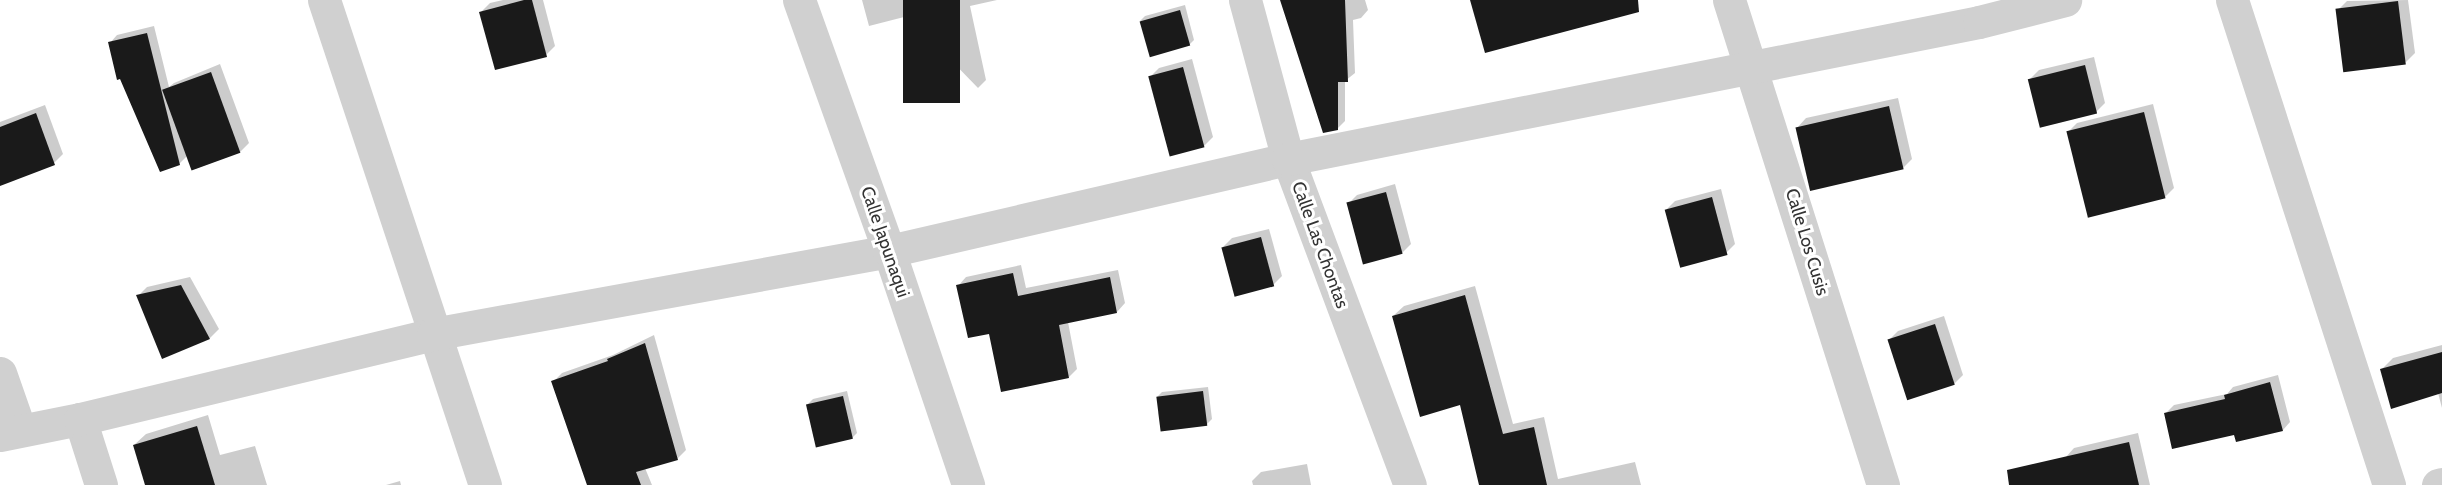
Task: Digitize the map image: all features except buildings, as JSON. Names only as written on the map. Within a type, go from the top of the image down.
[{"type":"street","points":[[324,0],[485,485]]},
{"type":"street","name":"Calle Japunaqui","points":[[798,0],[888,251],[968,485]]},
{"type":"street","name":"Calle Las Chontas","points":[[1245,0],[1288,159],[1410,485]]},
{"type":"street","name":"Calle Los Cusis","points":[[1729,0],[1883,485]]},
{"type":"street","points":[[0,373],[10,432],[80,419],[433,334],[888,251],[1288,159],[1979,22],[2065,0]]},
{"type":"street","points":[[2232,0],[2389,485]]},
{"type":"street","points":[[80,419],[101,485]]}]
